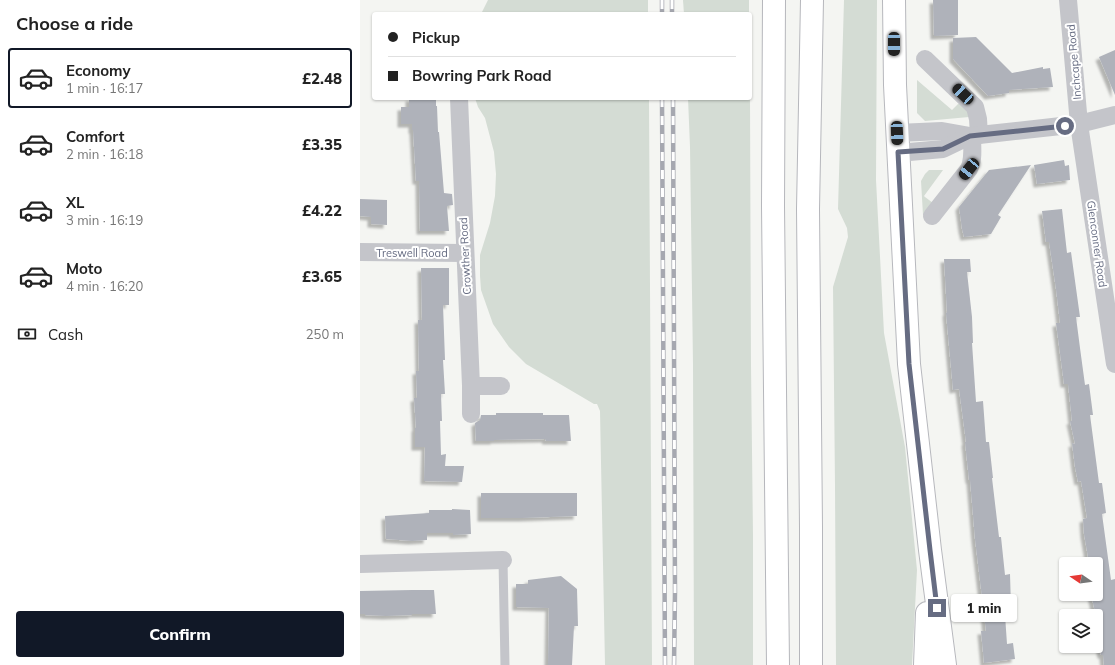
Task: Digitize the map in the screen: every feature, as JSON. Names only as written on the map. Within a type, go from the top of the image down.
[{"type":"main road","points":[[774,0],[773,206],[778,665]]},
{"type":"main road","points":[[811,665],[808,209],[812,0]]},
{"type":"main road","points":[[894,0],[895,85],[909,364],[930,550],[945,665]]},
{"type":"main road","points":[[925,665],[930,550]]},
{"type":"street","name":"Inchcape Road","points":[[1068,0],[1079,124]]},
{"type":"street","points":[[925,59],[972,103],[975,107],[978,119],[973,136],[973,159],[971,165],[932,216]]},
{"type":"street","name":"Crowther Road","points":[[459,100],[471,414]]},
{"type":"street","points":[[898,143],[942,131],[973,136],[1079,124],[1115,115]]},
{"type":"street","name":"Glenconner Road","points":[[1079,124],[1115,364]]},
{"type":"street","name":"Treswell Road","points":[[360,252],[465,253]]},
{"type":"street","points":[[471,386],[501,386]]},
{"type":"street","points":[[360,564],[503,560]]},
{"type":"lane","points":[[503,560],[505,665]]},
{"type":"shaded area","points":[[488,0],[648,0],[648,12],[482,12]]},
{"type":"shaded area","points":[[683,0],[749,0],[749,12],[684,12]]},
{"type":"shaded area","points":[[844,0],[877,0],[876,180],[884,333],[905,447],[917,570],[912,665],[836,665],[833,287],[848,237],[847,228],[838,209]]},
{"type":"shaded area","points":[[917,80],[952,110],[958,104],[967,107],[969,117],[925,121],[917,113]]},
{"type":"shaded area","points":[[476,100],[649,100],[652,665],[605,665],[600,411],[597,404],[594,404],[526,364],[509,347],[493,324],[481,290],[480,255],[490,223],[495,196],[496,174],[494,152],[485,118]]},
{"type":"shaded area","points":[[688,100],[750,100],[753,665],[694,665],[693,365]]},
{"type":"shaded area","points":[[929,170],[943,170],[924,196],[933,203],[923,215],[921,181]]},
{"type":"building","points":[[933,0],[958,0],[958,35],[934,36]]},
{"type":"building","points":[[976,37],[1012,73],[1043,67],[1043,69],[1050,68],[1053,87],[1009,90],[1009,93],[988,96],[953,59],[953,38]]},
{"type":"building","points":[[1115,50],[1115,95],[1099,57]]},
{"type":"building","points":[[409,100],[436,100],[444,193],[452,194],[453,205],[447,206],[449,231],[420,231],[419,181],[416,181],[412,124],[401,124],[401,107],[409,107]]},
{"type":"building","points":[[1064,160],[1065,166],[1069,165],[1070,180],[1037,184],[1034,165]]},
{"type":"building","points":[[1031,165],[998,215],[1001,217],[991,234],[964,237],[959,207],[989,170]]},
{"type":"building","points":[[360,199],[387,200],[387,225],[371,224],[371,217],[360,216]]},
{"type":"building","points":[[1062,209],[1067,253],[1071,252],[1080,317],[1076,317],[1085,385],[1089,384],[1093,415],[1090,415],[1099,483],[1102,483],[1106,513],[1102,514],[1111,580],[1115,579],[1115,665],[1104,665],[1103,655],[1101,655],[1101,653],[1103,653],[1103,609],[1094,609],[1093,601],[1103,601],[1103,557],[1088,557],[1083,519],[1087,518],[1081,481],[1078,482],[1075,467],[1072,443],[1075,444],[1070,421],[1072,421],[1068,384],[1064,384],[1056,323],[1060,323],[1056,289],[1049,242],[1046,242],[1042,211]]},
{"type":"building","points":[[944,259],[970,259],[971,272],[967,272],[972,317],[972,343],[976,402],[983,401],[986,442],[989,442],[999,537],[1001,537],[1005,575],[1010,574],[1011,607],[1009,607],[1009,615],[1005,615],[1007,644],[1013,643],[1015,659],[984,663],[981,631],[986,631],[959,389],[953,390],[946,313]]},
{"type":"building","points":[[421,268],[449,268],[449,305],[443,305],[445,360],[443,360],[445,394],[441,394],[441,455],[446,454],[445,466],[464,466],[462,482],[424,481],[425,447],[415,447],[416,428],[414,398],[417,398],[416,371],[419,371],[418,320],[422,320]]},
{"type":"building","points":[[496,413],[543,413],[543,415],[569,415],[571,441],[546,441],[545,439],[476,441],[475,423],[480,420],[481,415],[496,415]]},
{"type":"building","points":[[481,493],[577,493],[577,516],[481,518]]},
{"type":"building","points":[[429,510],[470,510],[471,534],[453,535],[453,533],[427,533],[427,540],[412,541],[386,539],[385,516],[429,513]]},
{"type":"building","points":[[561,576],[577,589],[578,626],[574,626],[572,665],[548,665],[549,608],[516,607],[516,584],[528,584],[528,580]]},
{"type":"building","points":[[434,590],[436,614],[386,616],[360,614],[360,591]]},
{"type":"railway","points":[[662,0],[662,12]]},
{"type":"railway","points":[[672,0],[672,12]]},
{"type":"railway","points":[[662,100],[665,665]]},
{"type":"railway","points":[[673,100],[674,665]]},
{"type":"route","points":[[937,608],[909,364],[898,152],[943,149],[970,136],[1065,126]]}]
